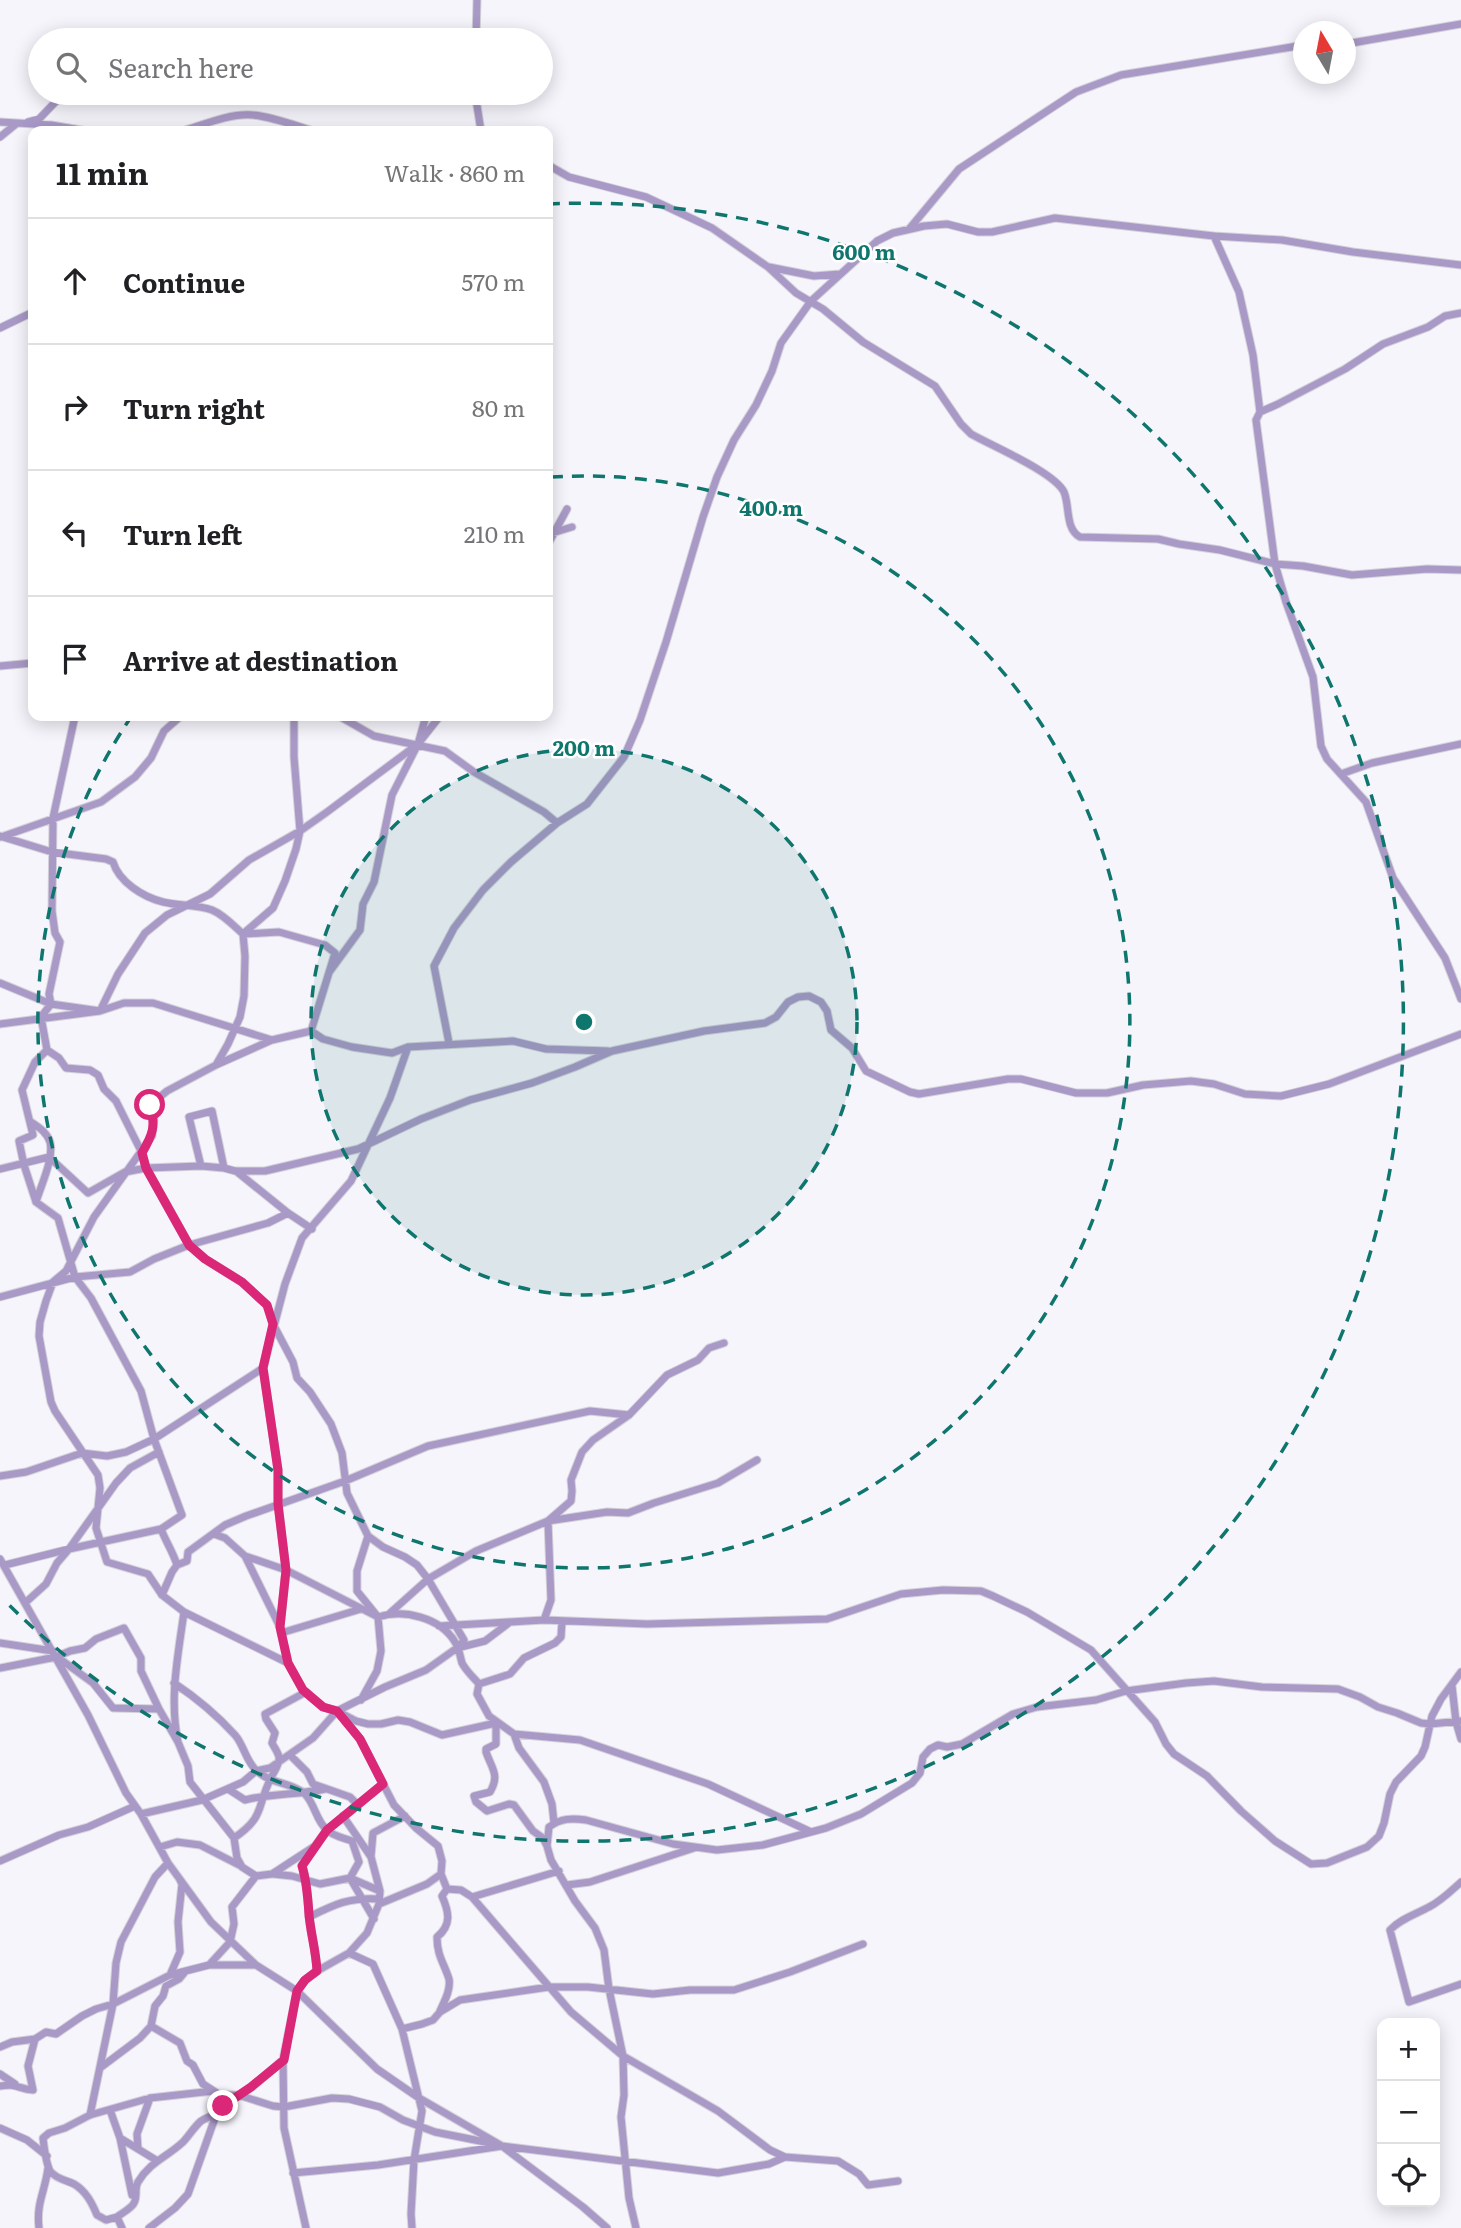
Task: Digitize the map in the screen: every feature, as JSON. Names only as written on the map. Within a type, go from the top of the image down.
[{"type":"street","points":[[476,28],[477,0]]},
{"type":"street","points":[[1356,42],[1461,24]]},
{"type":"street","points":[[909,228],[959,169],[1076,92],[1121,75],[1293,47]]},
{"type":"street","points":[[0,136],[17,124],[39,119],[52,105]]},
{"type":"street","points":[[477,105],[480,126]]},
{"type":"street","points":[[199,126],[253,115],[294,126]]},
{"type":"street","points":[[0,122],[57,126]]},
{"type":"street","points":[[553,169],[569,177],[657,202],[712,228],[768,267],[796,293],[811,301],[863,342],[935,386],[971,435],[1053,479],[1064,492],[1073,531],[1080,537],[1158,539],[1220,550],[1275,564],[1352,575],[1427,569],[1461,570]]},
{"type":"street","points":[[449,1043],[434,966],[454,928],[510,862],[557,823],[587,804],[624,757],[650,690],[717,477],[734,440],[756,405],[782,343],[811,301],[877,241],[909,228],[947,224],[978,232],[992,232],[1055,218],[1214,236],[1282,240],[1353,253],[1461,265]]},
{"type":"street","points":[[1214,236],[1239,292],[1260,412],[1256,420],[1275,564],[1313,677],[1321,746],[1327,759],[1366,802],[1393,878],[1445,958],[1461,999]]},
{"type":"street","points":[[768,267],[814,276],[841,274]]},
{"type":"street","points":[[1260,412],[1345,369],[1384,344],[1428,327],[1445,316],[1461,313]]},
{"type":"street","points":[[0,328],[28,314]]},
{"type":"street","points":[[553,530],[567,509]]},
{"type":"street","points":[[553,532],[572,527]]},
{"type":"street","points":[[0,666],[28,663]]},
{"type":"street","points":[[51,1004],[48,994],[60,942],[55,933],[52,911],[53,818],[74,721]]},
{"type":"street","points":[[0,837],[101,802],[135,777],[151,758],[164,731],[175,721]]},
{"type":"street","points":[[243,934],[273,908],[296,849],[300,831],[294,721]]},
{"type":"street","points":[[348,721],[374,736],[445,751],[474,772],[544,812],[557,823]]},
{"type":"street","points":[[330,971],[360,930],[363,904],[374,882],[392,795],[418,744],[425,721]]},
{"type":"street","points":[[100,1011],[118,974],[145,933],[167,915],[211,894],[249,860],[300,831],[418,744],[436,721]]},
{"type":"street","points":[[1341,774],[1372,763],[1461,744]]},
{"type":"street","points":[[0,837],[52,852],[106,859],[113,862],[115,871],[122,880],[142,893],[162,902],[187,904],[214,911],[243,934],[279,932],[325,945],[335,953],[311,1031]]},
{"type":"street","points":[[216,1065],[236,1027],[244,996],[243,934]]},
{"type":"street","points":[[0,983],[51,1004],[100,1011]]},
{"type":"street","points":[[49,1157],[88,1193],[125,1172],[146,1168],[201,1166],[235,1171],[265,1171],[282,1168],[358,1149],[470,1100],[532,1083],[612,1051],[704,1031],[765,1023],[776,1017],[788,1002],[809,996],[821,1002],[827,1011],[831,1030],[852,1048],[863,1068],[910,1092],[927,1093],[1021,1079],[1076,1093],[1107,1093],[1143,1085],[1191,1081],[1214,1084],[1245,1094],[1281,1096],[1328,1084],[1461,1034]]},
{"type":"street","points":[[0,1024],[100,1011],[124,1003],[153,1003],[272,1040]]},
{"type":"street","points":[[51,1004],[41,1017],[47,1050],[59,1058],[66,1068],[90,1070],[97,1075],[104,1089],[116,1101],[142,1153],[146,1168],[189,1245],[205,1259],[242,1282],[267,1305],[297,1378],[310,1392],[331,1424],[342,1452],[347,1493],[368,1535],[383,1547],[417,1565],[464,1640],[426,1670],[337,1711],[313,1738],[270,1768],[257,1771],[243,1782],[202,1800],[141,1814]]},
{"type":"street","points":[[288,1663],[184,1612],[162,1595],[148,1574],[107,1562],[96,1528],[100,1508],[98,1475],[51,1402],[39,1336],[40,1322],[53,1282],[66,1272],[94,1216],[152,1136],[154,1120],[150,1105],[167,1091],[272,1040],[311,1031],[323,1039],[392,1052],[408,1046],[513,1041],[546,1049],[612,1051]]},
{"type":"street","points":[[281,1630],[286,1570],[278,1504],[278,1470],[263,1368],[273,1324],[302,1238],[351,1181],[390,1098],[408,1046]]},
{"type":"street","points":[[47,1050],[35,1062],[22,1090],[33,1135],[19,1140],[24,1165],[36,1202],[58,1218],[75,1276],[91,1298],[141,1391],[154,1439],[182,1515],[161,1529],[2,1562],[88,1715],[126,1793],[169,1863],[211,1922],[256,1965],[297,1991],[377,2069],[419,2098],[502,2146],[607,2228]]},
{"type":"street","points":[[201,1166],[189,1117],[212,1111],[224,1168]]},
{"type":"street","points":[[31,1122],[43,1130],[50,1141],[49,1157],[36,1202]]},
{"type":"street","points":[[0,1170],[49,1157]]},
{"type":"street","points":[[235,1171],[312,1229]]},
{"type":"street","points":[[0,1297],[75,1276],[130,1272],[189,1245],[268,1223],[288,1213]]},
{"type":"street","points":[[544,1620],[551,1600],[548,1521],[570,1501],[570,1480],[582,1452],[593,1440],[629,1415],[667,1376],[698,1360],[709,1348],[724,1343]]},
{"type":"street","points":[[0,1476],[26,1472],[82,1453],[107,1456],[135,1449],[263,1368]]},
{"type":"street","points":[[162,1595],[177,1565],[187,1561],[188,1552],[225,1525],[428,1446],[590,1411],[629,1415]]},
{"type":"street","points":[[25,1603],[46,1584],[57,1563],[116,1483],[130,1468],[159,1452]]},
{"type":"street","points":[[214,1534],[225,1538],[246,1556],[286,1570],[378,1617],[390,1613],[428,1579],[476,1551],[548,1521],[607,1512],[628,1513],[718,1483],[757,1460]]},
{"type":"street","points":[[161,1529],[166,1544],[174,1553],[177,1565]]},
{"type":"street","points":[[361,1700],[377,1671],[381,1651],[378,1617],[357,1591],[357,1571],[368,1535]]},
{"type":"street","points":[[246,1556],[281,1630],[288,1663],[306,1692],[323,1707],[368,1724],[398,1720],[442,1735],[496,1723]]},
{"type":"street","points":[[439,1626],[544,1620],[647,1624],[827,1619],[901,1594],[943,1590],[981,1591],[1027,1612],[1091,1650],[1155,1722],[1174,1754],[1207,1776],[1260,1829],[1311,1864],[1327,1863],[1350,1855],[1367,1847],[1379,1836],[1390,1794],[1396,1782],[1421,1756],[1430,1724],[1441,1699],[1461,1672]]},
{"type":"street","points":[[281,1630],[362,1609]]},
{"type":"street","points":[[178,1742],[173,1714],[176,1696],[174,1683],[184,1612]]},
{"type":"street","points":[[390,1613],[412,1615],[439,1626],[455,1642],[463,1666],[479,1684]]},
{"type":"street","points":[[479,1684],[510,1674],[524,1658],[555,1643],[561,1637],[562,1621]]},
{"type":"street","points":[[457,1648],[485,1641],[510,1622]]},
{"type":"street","points":[[0,1668],[85,1648],[96,1639],[124,1628],[141,1658],[141,1671],[178,1742],[188,1766],[190,1782],[234,1838],[237,1858],[242,1867]]},
{"type":"street","points":[[0,1643],[55,1654],[93,1683],[113,1708],[159,1709]]},
{"type":"street","points":[[547,1846],[549,1827],[572,1818],[673,1844],[717,1850],[763,1845],[826,1828],[861,1814],[912,1783],[920,1773],[923,1757],[930,1749],[939,1745],[962,1744],[1013,1714],[1037,1707],[1096,1700],[1126,1691],[1214,1681],[1262,1687],[1338,1689],[1378,1707],[1430,1724],[1459,1721]]},
{"type":"street","points":[[174,1683],[216,1714],[236,1736],[257,1771],[270,1780],[305,1793],[327,1830],[352,1841],[359,1862],[350,1878]]},
{"type":"street","points":[[479,1684],[477,1694],[489,1716],[514,1734],[580,1740],[708,1784],[809,1832]]},
{"type":"street","points":[[1452,1686],[1461,1739]]},
{"type":"street","points":[[234,1838],[247,1829],[258,1815],[279,1762],[279,1754],[272,1743],[275,1733],[265,1714],[306,1692]]},
{"type":"street","points":[[337,1711],[360,1739],[394,1805],[438,1846],[442,1861],[440,1874],[447,1889]]},
{"type":"street","points":[[496,1723],[496,1744],[486,1749],[495,1774],[495,1782],[490,1792],[474,1796],[476,1802],[487,1811],[514,1805],[547,1846],[551,1860],[575,1901],[595,1928],[604,1950],[623,2056],[624,2095],[621,2117],[629,2198],[636,2228]]},
{"type":"street","points":[[514,1734],[519,1748],[544,1782],[552,1804],[554,1823]]},
{"type":"street","points":[[290,1755],[307,1772],[313,1784],[349,1797],[358,1805]]},
{"type":"street","points":[[317,1971],[307,1881],[302,1866],[327,1830],[383,1784]]},
{"type":"street","points":[[228,1789],[245,1800],[265,1795],[325,1789]]},
{"type":"street","points":[[0,1861],[135,1806]]},
{"type":"street","points":[[343,1816],[371,1857]]},
{"type":"street","points":[[306,2228],[284,2128],[284,2060],[297,1991],[305,1980],[317,1971],[349,1953],[367,1933],[379,1898],[371,1857],[373,1833],[405,1816]]},
{"type":"street","points":[[160,1847],[177,1842],[200,1845],[256,1876],[292,1876],[320,1884],[350,1878],[379,1898]]},
{"type":"street","points":[[272,1874],[315,1846]]},
{"type":"street","points":[[567,1885],[590,1882],[698,1847]]},
{"type":"street","points":[[90,2115],[113,2004],[116,1962],[121,1942],[155,1877],[169,1863]]},
{"type":"street","points":[[471,1897],[559,1871]]},
{"type":"street","points":[[309,1917],[341,1902],[379,1898],[427,1884],[440,1874]]},
{"type":"street","points":[[170,1975],[180,1952],[178,1922],[182,1884],[178,1876]]},
{"type":"street","points":[[209,1965],[230,1942],[234,1928],[232,1907],[256,1876]]},
{"type":"street","points":[[350,1878],[374,1919]]},
{"type":"street","points":[[1461,1882],[1431,1906],[1390,1930],[1409,2002],[1461,1984]]},
{"type":"street","points":[[447,1889],[461,1890],[471,1897],[571,2012],[623,2056],[718,2111],[770,2150],[785,2157],[838,2161],[859,2174],[868,2185],[898,2181]]},
{"type":"street","points":[[402,2029],[433,2020],[448,1994],[449,1981],[438,1956],[437,1945],[437,1937],[446,1930],[448,1922],[448,1909],[442,1896],[447,1889]]},
{"type":"street","points":[[440,2012],[460,2000],[549,1987],[653,1994],[690,1990],[734,1990],[863,1944]]},
{"type":"street","points":[[349,1953],[373,1964],[402,2029],[422,2111],[414,2160],[412,2228]]},
{"type":"street","points":[[0,2047],[12,2042],[35,2039],[46,2032],[56,2035],[82,2016],[113,2004],[170,1975],[209,1965],[256,1965]]},
{"type":"street","points":[[100,2068],[140,2038],[151,2026],[155,2006],[166,1986],[185,1972]]},
{"type":"street","points":[[151,2026],[180,2043],[187,2061],[193,2065],[202,2084],[228,2097],[238,2095],[284,2107],[332,2098],[349,2099],[380,2107],[403,2120],[435,2132],[502,2146],[718,2173],[769,2164],[785,2157]]},
{"type":"street","points":[[0,2074],[26,2090],[33,2090],[28,2066],[35,2039]]},
{"type":"street","points":[[149,2228],[188,2194],[216,2115],[223,2106],[284,2060]]},
{"type":"street","points":[[0,2086],[15,2084]]},
{"type":"street","points":[[39,2228],[38,2207],[47,2181],[48,2168],[43,2138],[49,2133],[90,2115],[150,2098],[214,2091]]},
{"type":"street","points":[[138,2150],[137,2134],[150,2098]]},
{"type":"street","points":[[110,2110],[120,2138],[133,2206]]},
{"type":"street","points":[[48,2168],[53,2174],[74,2184],[92,2200],[97,2215],[106,2220],[117,2217],[133,2206],[139,2180],[156,2160],[183,2142],[198,2123],[216,2115]]},
{"type":"street","points":[[0,2128],[27,2140],[48,2156]]},
{"type":"street","points":[[120,2138],[156,2160]]},
{"type":"street","points":[[293,2172],[414,2160],[502,2146]]},
{"type":"street","points":[[117,2217],[122,2228]]},
{"type":"route","points":[[150,1105],[154,1120],[152,1136],[142,1153],[146,1168],[189,1245],[215,1266],[242,1282],[267,1305],[273,1324],[263,1368],[278,1470],[278,1504],[286,1570],[280,1627],[288,1663],[303,1690],[323,1707],[337,1711],[360,1739],[383,1784],[327,1830],[302,1866],[307,1881],[317,1971],[305,1980],[297,1991],[284,2060],[223,2106]]}]
